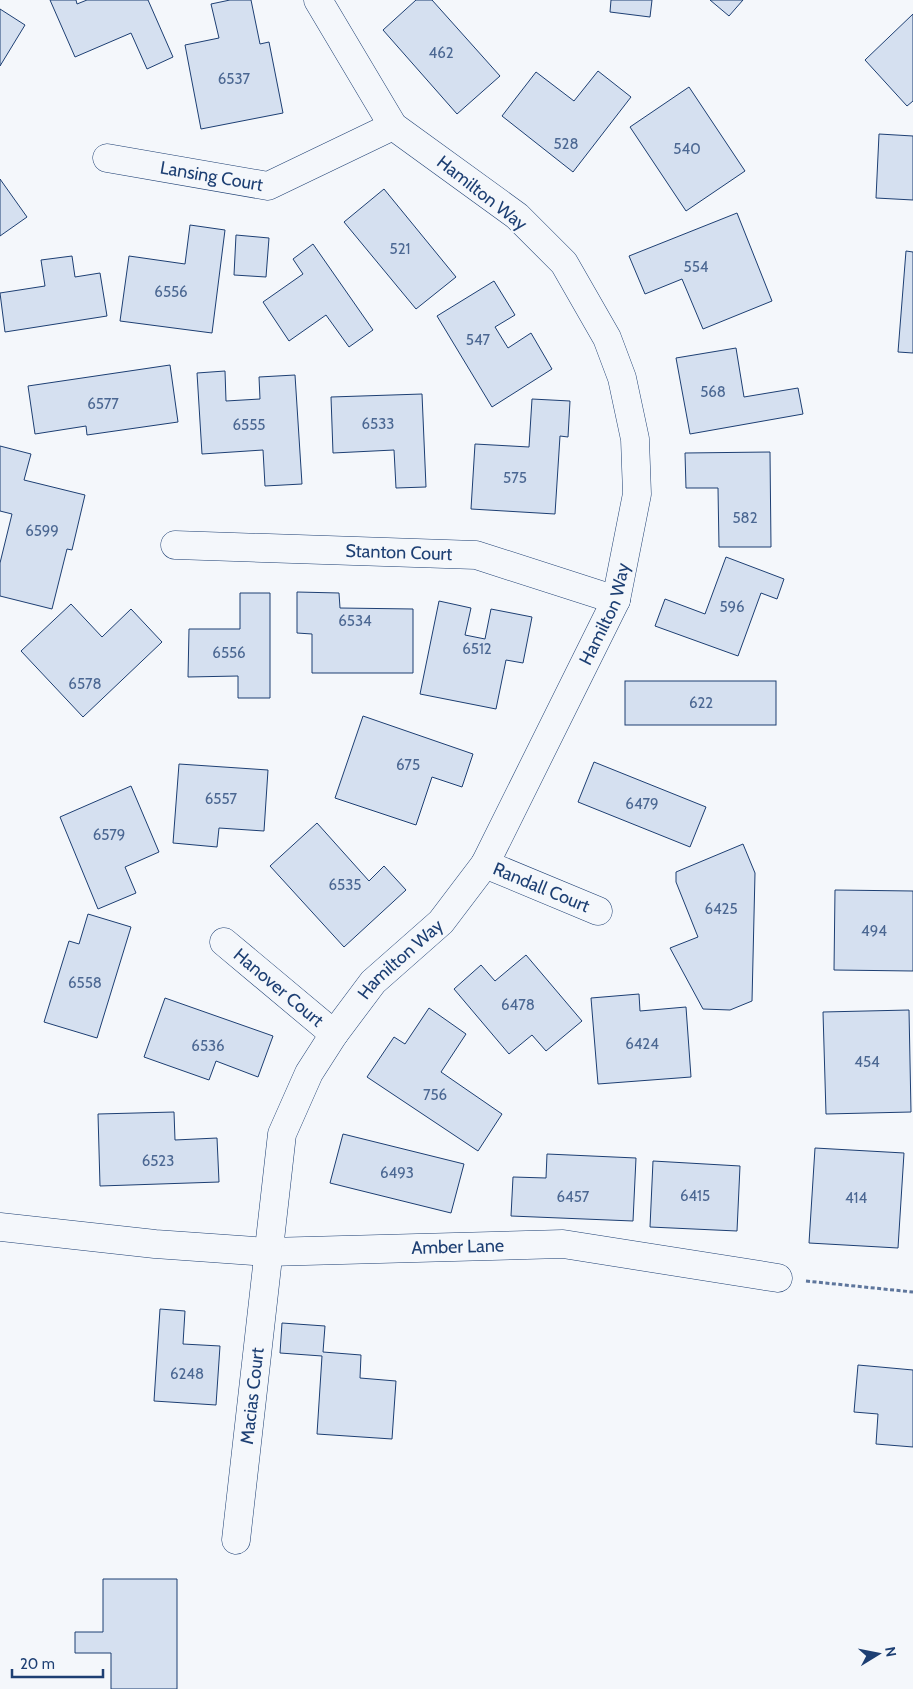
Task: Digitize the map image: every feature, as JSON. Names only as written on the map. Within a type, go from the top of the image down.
[{"type":"street","name":"Hamilton Way","points":[[268,1252],[282,1134],[310,1073],[334,1034],[373,982],[441,922],[485,864],[616,600],[637,494],[635,439],[622,378],[607,338],[564,263],[517,216],[393,126],[318,0]]},
{"type":"street","name":"Lansing Court","points":[[107,158],[268,186],[393,126]]},
{"type":"street","name":"Stanton Court","points":[[175,545],[476,555],[616,600]]},
{"type":"street","name":"Randall Court","points":[[485,864],[598,911]]},
{"type":"street","name":"Hanover Court","points":[[224,942],[334,1034]]},
{"type":"street","name":"Amber Lane","points":[[0,1227],[155,1244],[268,1252],[563,1244],[778,1278]]},
{"type":"street","name":"Macias Court","points":[[236,1540],[268,1252]]},
{"type":"path","points":[[778,1278],[913,1292]]},
{"type":"building","points":[[50,0],[76,0],[77,4],[87,0],[148,0],[173,57],[147,69],[131,33],[75,57]]},
{"type":"building","points":[[230,0],[251,0],[260,44],[269,42],[283,113],[201,129],[185,45],[219,38],[211,4]]},
{"type":"building","points":[[416,0],[432,0],[500,76],[457,114],[383,30]]},
{"type":"building","points":[[611,0],[652,0],[650,17],[610,12]]},
{"type":"building","points":[[710,0],[743,0],[729,16]]},
{"type":"building","points":[[0,9],[25,25],[0,66]]},
{"type":"building","points":[[913,14],[913,101],[907,106],[865,60]]},
{"type":"building","points":[[598,71],[631,97],[573,172],[502,116],[536,72],[574,101]]},
{"type":"building","points":[[689,87],[745,171],[686,211],[630,127]]},
{"type":"building","points":[[879,134],[913,136],[913,200],[876,198]]},
{"type":"building","points":[[0,179],[27,217],[0,236]]},
{"type":"building","points":[[384,189],[456,277],[416,309],[344,222]]},
{"type":"building","points":[[737,213],[772,301],[703,329],[682,279],[645,294],[629,256]]},
{"type":"building","points":[[190,225],[225,230],[212,333],[120,321],[129,256],[185,264]]},
{"type":"building","points":[[236,235],[269,238],[266,277],[234,275]]},
{"type":"building","points":[[313,244],[373,330],[349,347],[326,315],[289,341],[263,302],[303,274],[293,259]]},
{"type":"building","points":[[906,251],[913,252],[913,353],[898,352]]},
{"type":"building","points":[[72,256],[75,277],[100,273],[107,316],[5,332],[0,293],[45,286],[41,260]]},
{"type":"building","points":[[494,281],[515,315],[495,327],[508,348],[531,333],[552,369],[492,407],[437,316]]},
{"type":"building","points":[[736,348],[744,397],[798,388],[803,414],[690,434],[676,358]]},
{"type":"building","points":[[170,365],[178,422],[87,435],[86,426],[35,434],[28,386]]},
{"type":"building","points":[[225,371],[226,401],[260,399],[259,377],[295,375],[302,484],[265,486],[263,450],[202,454],[197,373]]},
{"type":"building","points":[[422,394],[426,487],[396,488],[394,450],[333,453],[331,397]]},
{"type":"building","points":[[532,399],[570,401],[568,437],[560,436],[555,514],[471,509],[475,444],[529,447]]},
{"type":"building","points":[[0,446],[31,454],[24,480],[85,495],[72,550],[67,549],[52,609],[0,596],[0,563],[12,514],[0,511]]},
{"type":"building","points":[[770,452],[771,547],[719,547],[718,488],[686,488],[685,453]]},
{"type":"building","points":[[726,557],[784,579],[777,599],[761,593],[738,656],[655,626],[665,599],[705,614]]},
{"type":"building","points":[[297,592],[339,593],[340,608],[413,609],[413,673],[312,673],[312,634],[297,633]]},
{"type":"building","points":[[240,593],[270,593],[270,698],[238,698],[238,676],[188,677],[189,629],[240,629]]},
{"type":"building","points":[[439,601],[471,608],[465,635],[485,639],[491,609],[532,617],[523,663],[506,660],[496,709],[420,694]]},
{"type":"building","points":[[71,604],[102,637],[131,609],[162,642],[83,717],[21,651]]},
{"type":"building","points":[[625,681],[776,681],[776,725],[625,725]]},
{"type":"building","points":[[363,716],[473,754],[462,787],[432,777],[416,825],[335,798]]},
{"type":"building","points":[[594,762],[706,807],[690,847],[578,802]]},
{"type":"building","points":[[179,764],[268,770],[264,831],[219,828],[217,847],[173,843]]},
{"type":"building","points":[[131,786],[159,852],[125,867],[136,893],[98,909],[60,817]]},
{"type":"building","points":[[317,823],[369,881],[384,866],[406,890],[344,947],[270,866]]},
{"type":"building","points":[[743,844],[755,873],[752,1001],[730,1010],[703,1009],[670,948],[698,937],[676,882],[676,872]]},
{"type":"building","points":[[835,890],[913,891],[913,971],[834,970]]},
{"type":"building","points":[[88,914],[131,927],[97,1038],[44,1022],[69,941],[79,944]]},
{"type":"building","points":[[526,955],[582,1021],[546,1051],[532,1035],[509,1054],[454,989],[481,965],[495,981]]},
{"type":"building","points":[[639,994],[640,1011],[686,1007],[691,1077],[598,1084],[591,998]]},
{"type":"building","points":[[165,998],[273,1036],[258,1077],[216,1061],[209,1080],[144,1057]]},
{"type":"building","points":[[429,1008],[466,1034],[441,1072],[502,1114],[478,1151],[367,1077],[394,1037],[405,1044]]},
{"type":"building","points":[[909,1010],[911,1112],[826,1114],[823,1012]]},
{"type":"building","points":[[174,1112],[175,1140],[217,1138],[219,1182],[100,1186],[98,1114]]},
{"type":"building","points":[[343,1134],[464,1164],[451,1213],[330,1183]]},
{"type":"building","points":[[815,1148],[904,1153],[898,1248],[809,1243]]},
{"type":"building","points":[[547,1154],[636,1158],[633,1221],[511,1216],[513,1177],[546,1178]]},
{"type":"building","points":[[653,1161],[740,1166],[737,1231],[650,1227]]},
{"type":"building","points":[[160,1309],[185,1311],[183,1344],[220,1346],[216,1405],[154,1401]]},
{"type":"building","points":[[282,1323],[325,1326],[323,1352],[361,1355],[360,1378],[396,1381],[392,1439],[317,1434],[322,1356],[280,1353]]},
{"type":"building","points":[[858,1365],[913,1370],[913,1447],[876,1444],[878,1414],[854,1412]]},
{"type":"building","points":[[103,1579],[177,1579],[177,1689],[111,1689],[111,1653],[75,1653],[75,1632],[103,1632]]}]
